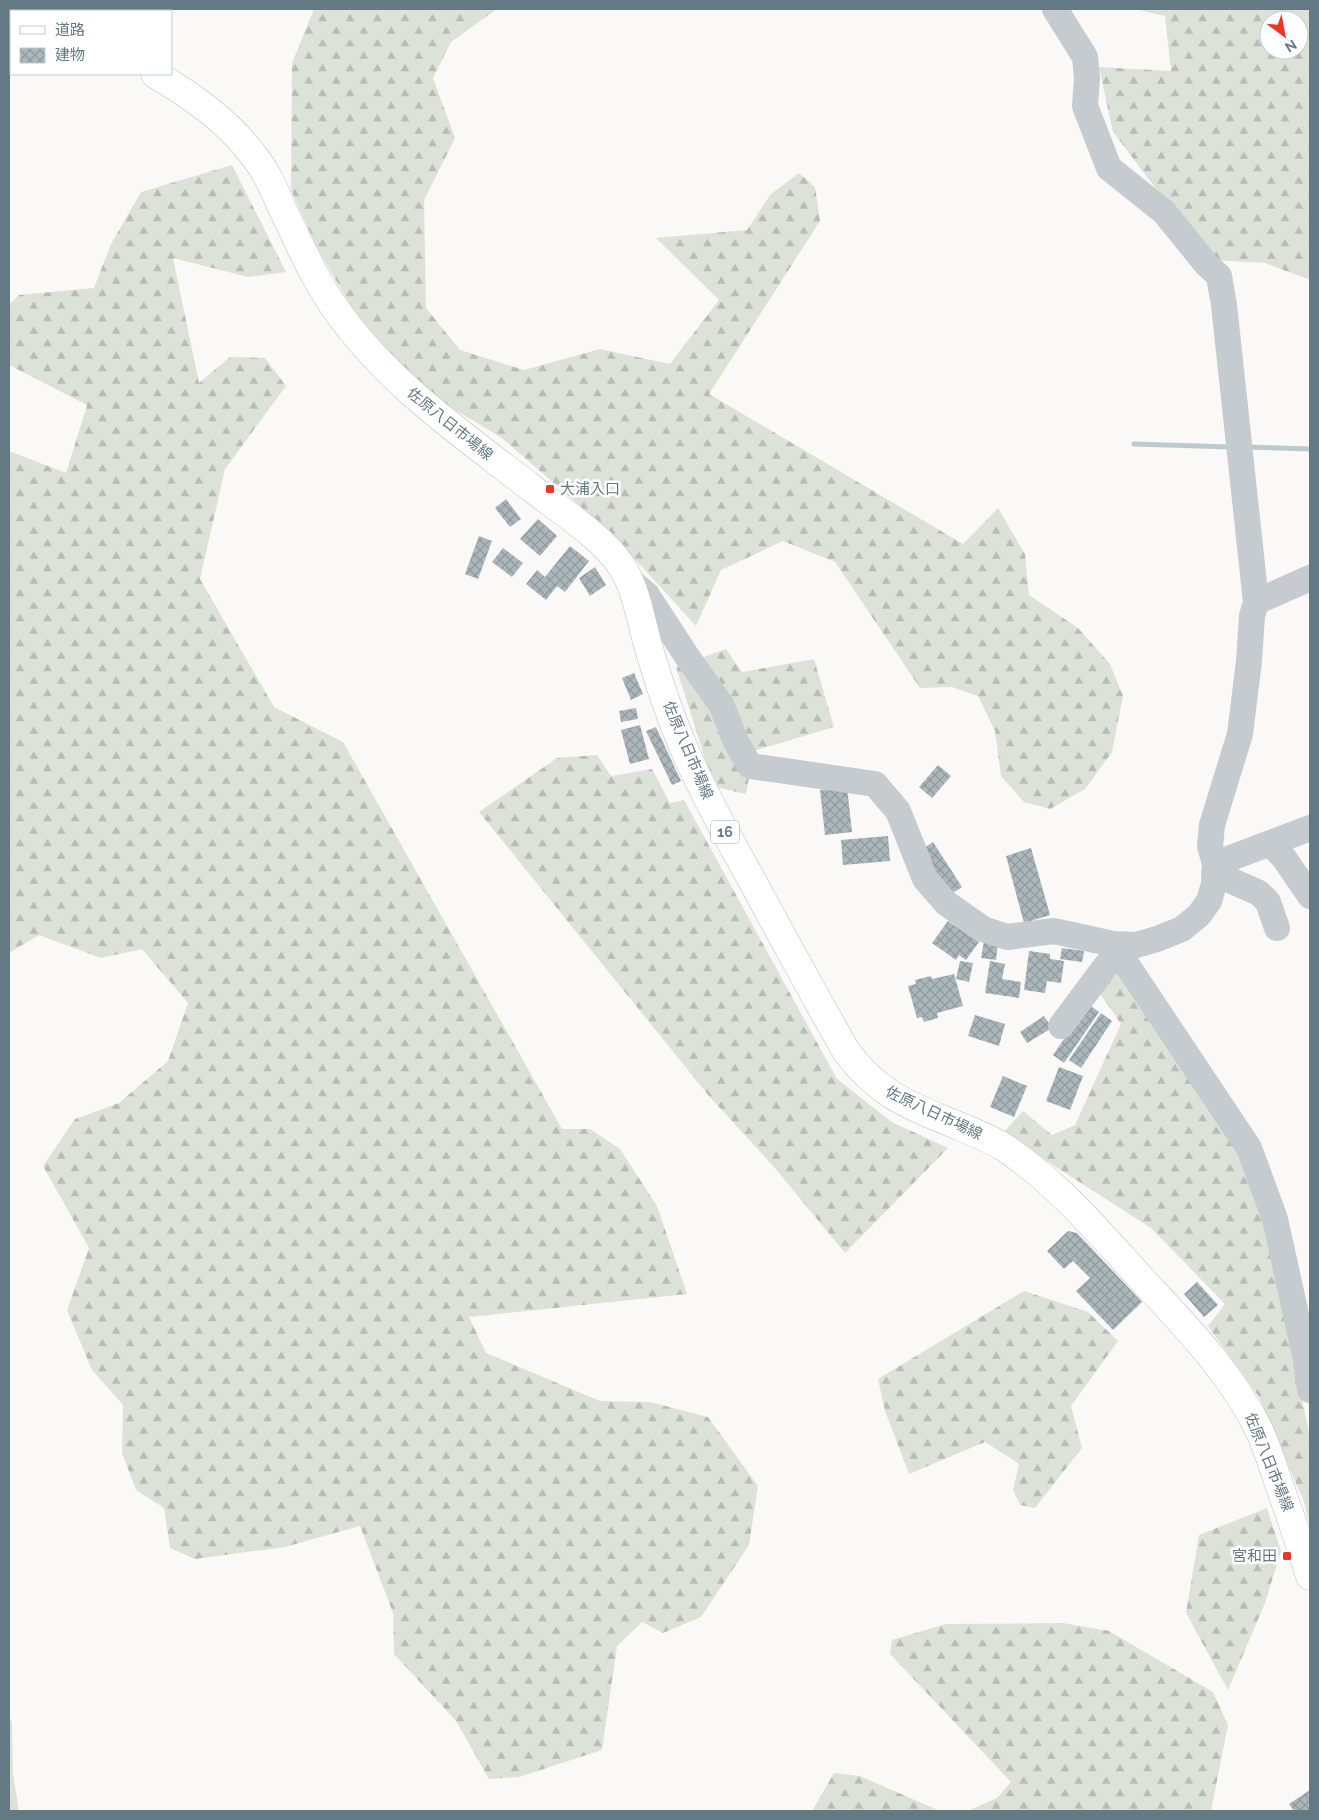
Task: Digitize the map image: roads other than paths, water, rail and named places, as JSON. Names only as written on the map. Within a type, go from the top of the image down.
[{"type":"main road","name":"佐原八日市場線","points":[[157,75],[184,90],[211,112],[255,157],[271,184],[320,284],[335,309],[382,364],[406,389],[432,411],[582,527],[607,549],[621,565],[628,579],[671,715],[686,753],[721,824],[846,1051],[859,1069],[874,1084],[889,1094],[912,1106],[978,1134],[1004,1148],[1038,1174],[1077,1208],[1191,1333],[1221,1368],[1259,1430],[1310,1576]]},
{"type":"street","points":[[628,579],[647,595],[722,706],[736,742],[750,766],[875,784],[898,811],[925,879],[946,903],[983,929],[1007,936],[1054,931],[1116,949],[1157,939],[1182,929],[1200,915],[1209,901],[1215,868],[1210,846],[1212,825],[1240,734],[1249,661],[1252,616],[1256,602],[1224,304],[1219,276],[1207,265],[1164,212],[1109,168],[1085,106],[1087,78],[1085,57],[1055,9]]},
{"type":"street","points":[[1256,602],[1310,578]]},
{"type":"street","points":[[1215,868],[1310,828]]},
{"type":"street","points":[[1271,844],[1284,858],[1310,896]]},
{"type":"street","points":[[1215,868],[1259,893],[1268,902],[1277,928]]},
{"type":"street","points":[[1061,1026],[1116,949]]},
{"type":"street","points":[[1116,949],[1249,1148],[1275,1219],[1305,1355],[1310,1390]]},
{"type":"waterway","points":[[1134,444],[1231,447]]},
{"type":"waterway","points":[[1247,447],[1310,449]]},
{"type":"place","name":"大浦入口","points":[[550,489]]},
{"type":"place","name":"宮和田","points":[[1287,1556]]}]
